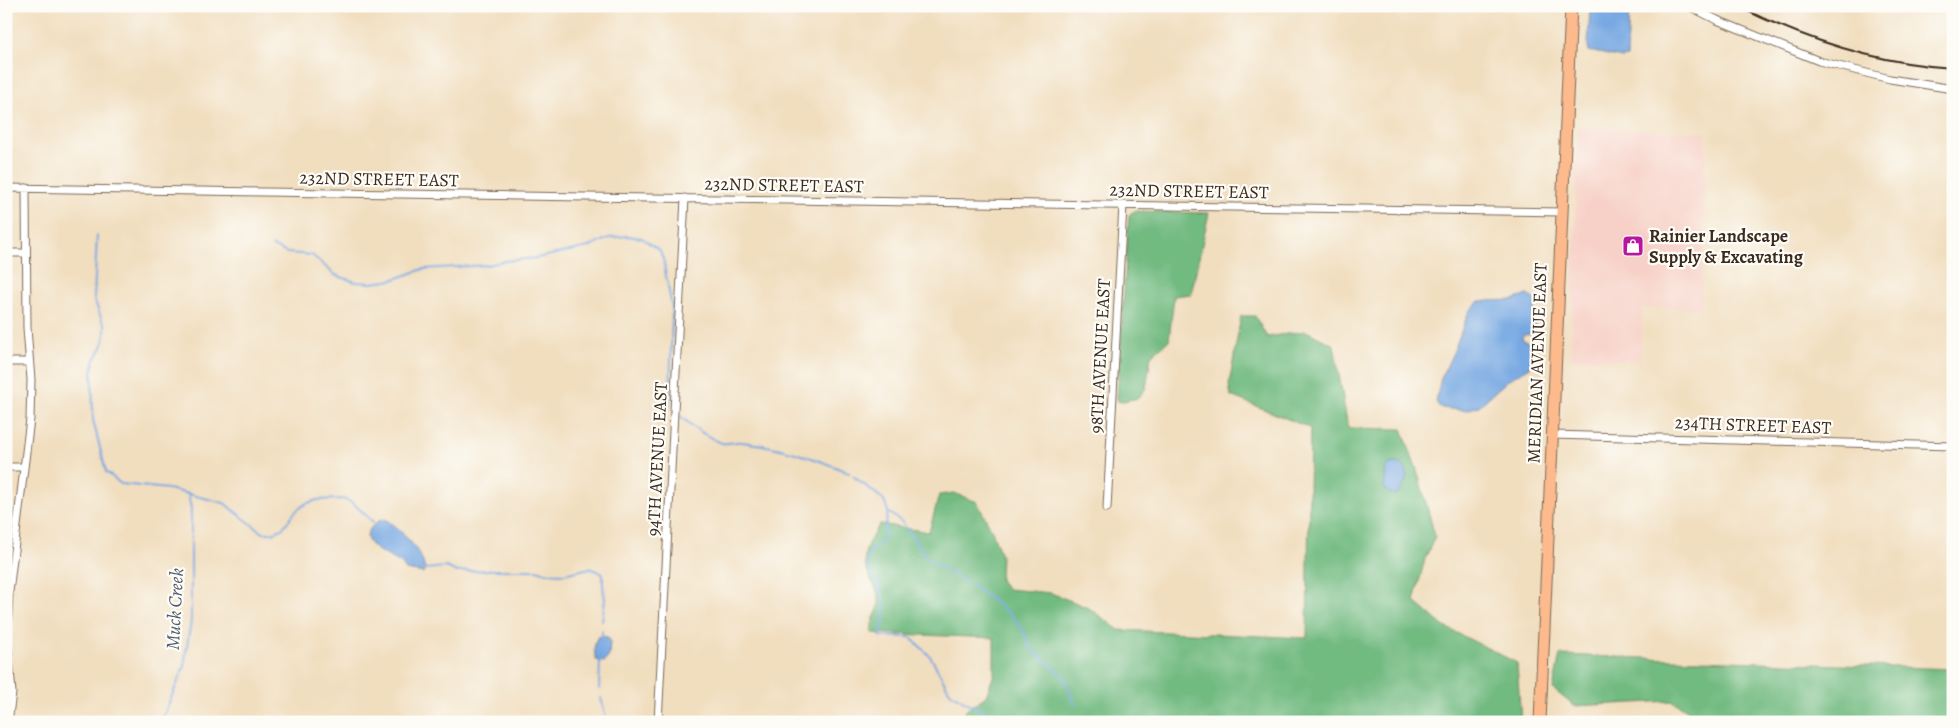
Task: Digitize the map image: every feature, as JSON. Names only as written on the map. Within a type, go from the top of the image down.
[{"type":"main road","name":"MERIDIAN AVENUE EAST","points":[[1540,722],[1571,6]]},
{"type":"street","points":[[1689,6],[1717,20],[1819,61],[1890,79],[1953,88]]},
{"type":"street","name":"232ND STREET EAST","points":[[6,188],[1561,212]]},
{"type":"street","points":[[8,722],[12,693],[7,635],[9,568],[30,419],[26,188]]},
{"type":"street","name":"94TH AVENUE EAST","points":[[658,722],[686,198]]},
{"type":"street","name":"98TH AVENUE EAST","points":[[1107,508],[1123,205]]},
{"type":"street","points":[[6,253],[26,253]]},
{"type":"street","points":[[6,362],[29,362]]},
{"type":"street","name":"234TH STREET EAST","points":[[1552,435],[1953,446]]},
{"type":"street","points":[[6,467],[24,467]]},
{"type":"shaded area","points":[[1578,128],[1706,132],[1701,309],[1642,307],[1640,361],[1571,358]]},
{"type":"green space","points":[[1134,211],[1209,213],[1191,294],[1174,296],[1169,340],[1151,356],[1146,388],[1138,398],[1119,402],[1117,399],[1129,215]]},
{"type":"green space","points":[[1241,316],[1255,316],[1267,337],[1306,331],[1334,345],[1348,428],[1402,429],[1417,470],[1435,536],[1425,559],[1414,601],[1443,626],[1517,663],[1521,722],[966,722],[965,711],[986,696],[994,674],[994,638],[872,633],[872,624],[879,601],[865,565],[865,551],[871,539],[880,524],[929,532],[939,495],[954,493],[977,502],[991,529],[1001,555],[1000,580],[1007,589],[1051,593],[1089,608],[1119,630],[1307,638],[1310,428],[1231,396],[1229,385]]},
{"type":"green space","points":[[1560,655],[1953,669],[1953,722],[1705,722],[1673,701],[1574,706],[1553,689]]},
{"type":"water","points":[[1590,6],[1629,6],[1627,57],[1622,58],[1589,51]]},
{"type":"water","points":[[1527,295],[1534,299],[1535,303],[1534,334],[1523,335],[1522,339],[1532,344],[1530,367],[1508,380],[1479,406],[1467,410],[1459,410],[1442,408],[1438,405],[1436,401],[1441,378],[1469,311],[1479,301],[1513,300]]},
{"type":"water","points":[[1393,463],[1401,464],[1407,476],[1402,488],[1395,495],[1389,493],[1384,488],[1386,466]]},
{"type":"water","points":[[384,519],[397,528],[418,552],[424,567],[423,573],[406,570],[402,564],[371,545],[367,534],[378,521]]},
{"type":"water","points":[[602,636],[610,640],[609,656],[604,662],[596,660],[594,651],[596,639]]},
{"type":"waterway","points":[[97,235],[94,299],[105,324],[105,337],[92,371],[93,420],[106,472],[121,484],[168,489],[224,503],[263,533],[272,533],[282,529],[295,512],[305,504],[317,500],[343,499],[353,503],[375,524]]},
{"type":"waterway","points":[[272,246],[287,253],[312,255],[335,275],[356,282],[372,283],[392,280],[423,269],[488,265],[504,261],[537,258],[589,247],[609,238],[627,236],[642,238],[660,251],[672,308],[670,405]]},
{"type":"waterway","points":[[680,416],[700,431],[722,443],[742,442],[783,450],[849,473]]},
{"type":"waterway","points":[[853,476],[884,500],[888,512],[902,522],[927,558],[972,585],[1009,613],[1023,630],[1030,647],[1065,678],[1075,705]]},
{"type":"waterway","name":"Muck Creek","points":[[161,722],[184,667],[191,621],[191,509],[188,493]]},
{"type":"waterway","points":[[888,513],[884,536],[868,557],[870,571],[880,589],[884,604],[883,626],[880,636],[910,637],[930,656],[950,692],[1004,722]]},
{"type":"waterway","points":[[425,569],[446,567],[457,572],[537,570],[547,573],[564,574],[590,568],[603,574],[605,599],[602,621]]},
{"type":"waterway","points":[[602,631],[602,638]]},
{"type":"waterway","points":[[599,689],[600,660]]},
{"type":"waterway","points":[[601,698],[607,722]]},
{"type":"railway","points":[[1737,6],[1788,29],[1842,48],[1897,61],[1953,68]]},
{"type":"place","name":"Rainier Landscape Supply & Excavating","points":[[1633,246]]}]
